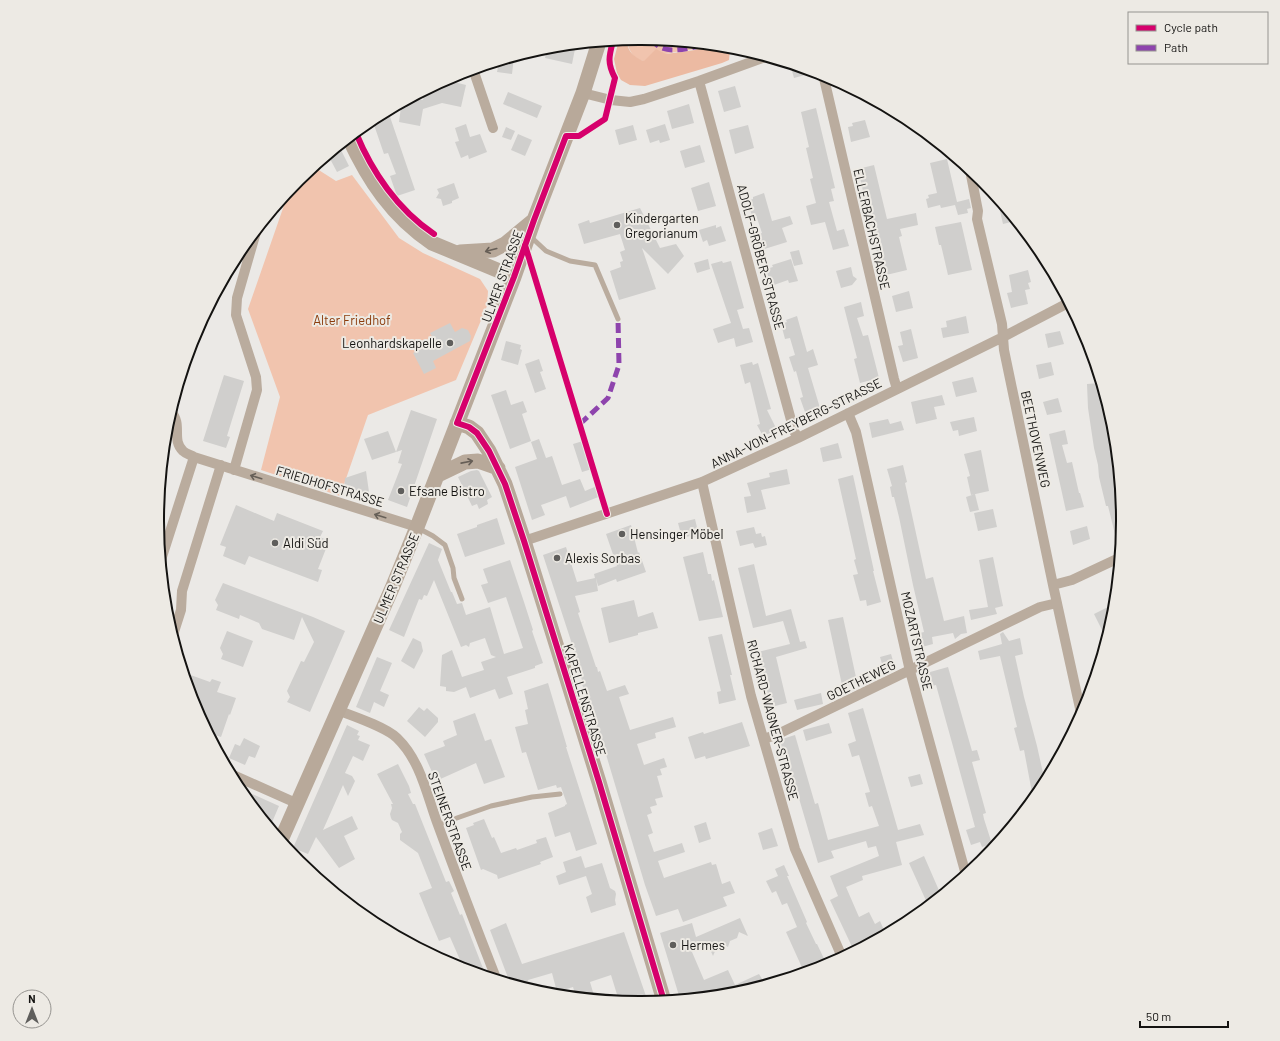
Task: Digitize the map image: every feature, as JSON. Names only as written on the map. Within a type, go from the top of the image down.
[{"type":"main road","name":"ULMER STRASSE","points":[[283,834],[418,527],[583,93],[597,47]]},
{"type":"main road","points":[[352,142],[360,160],[377,189],[396,214],[420,235],[432,243],[514,277]]},
{"type":"main road","points":[[453,252],[493,250],[505,244],[534,220]]},
{"type":"main road","name":"KAPELLENSTRASSE","points":[[457,423],[469,427],[477,433],[498,468],[524,541],[599,782],[662,995]]},
{"type":"main road","points":[[438,475],[465,462],[478,461],[498,468]]},
{"type":"street","points":[[583,93],[610,100],[630,102],[644,99],[699,81],[758,60]]},
{"type":"street","points":[[475,75],[493,128]]},
{"type":"street","name":"ADOLF-GRÖBER-STRASSE","points":[[699,81],[794,431],[798,438]]},
{"type":"street","name":"ELLERBACHSTRASSE","points":[[825,82],[897,389]]},
{"type":"street","name":"BEETHOVENWEG","points":[[972,180],[978,210],[977,219],[1002,324],[1004,350],[1056,603],[1079,703]]},
{"type":"street","points":[[234,470],[257,390],[256,376],[236,315],[237,298],[252,247]]},
{"type":"street","name":"ANNA-VON-FREYBERG-STRASSE","points":[[524,541],[702,482],[798,438],[1003,338],[1064,305]]},
{"type":"street","name":"MOZARTSTRASSE","points":[[848,413],[856,432],[910,671],[964,868]]},
{"type":"street","name":"FRIEDHOFSTRASSE","points":[[176,418],[178,444],[183,451],[194,457],[418,527]]},
{"type":"street","points":[[166,546],[194,457]]},
{"type":"street","points":[[176,624],[181,610],[182,591],[221,465]]},
{"type":"street","name":"RICHARD-WAGNER-STRASSE","points":[[702,482],[751,696],[795,849],[840,952]]},
{"type":"street","points":[[1053,585],[1072,580],[1113,561]]},
{"type":"street","name":"GOETHEWEG","points":[[764,739],[778,734],[910,671],[1040,607],[1056,603]]},
{"type":"street","name":"STEINERSTRASSE","points":[[338,710],[396,737],[404,745],[415,762],[437,825],[494,973]]},
{"type":"street","points":[[241,778],[296,803]]},
{"type":"lane","points":[[529,235],[546,251],[570,261],[595,265],[618,319]]},
{"type":"lane","points":[[418,527],[445,545],[453,568],[454,578],[462,599]]},
{"type":"lane","points":[[437,825],[491,806],[532,797],[560,794]]},
{"type":"green space","points":[[628,46],[671,46],[695,48],[666,54],[645,61],[638,59]]},
{"type":"green space","name":"Alter Friedhof","points":[[319,170],[336,181],[352,175],[399,238],[423,253],[480,279],[488,291],[487,306],[456,380],[368,415],[340,496],[261,470],[280,397],[248,309],[284,206]]},
{"type":"shaded area","points":[[628,45],[629,50],[637,58],[644,61],[656,49],[666,54],[698,49],[730,53],[729,60],[722,63],[645,86],[630,85],[621,80],[617,73],[614,59],[617,46]]},
{"type":"building","points":[[575,50],[572,64],[545,58],[546,54]]},
{"type":"building","points":[[513,62],[512,74],[497,72],[498,67]]},
{"type":"building","points":[[792,70],[806,75],[794,78]]},
{"type":"building","points":[[455,82],[466,85],[461,107],[442,103],[423,109],[420,126],[399,122],[401,110],[420,99],[423,100],[423,98]]},
{"type":"building","points":[[735,86],[741,107],[724,112],[718,91]]},
{"type":"building","points":[[508,92],[542,106],[537,118],[503,104]]},
{"type":"building","points":[[689,104],[694,123],[672,129],[667,111]]},
{"type":"building","points":[[816,108],[835,188],[831,189],[834,201],[829,202],[837,231],[844,229],[849,246],[833,250],[825,222],[811,225],[806,206],[816,203],[810,179],[813,178],[806,148],[809,147],[801,112]]},
{"type":"building","points":[[390,116],[415,190],[397,196],[390,176],[396,174],[388,153],[384,154],[374,126]]},
{"type":"building","points":[[865,120],[870,137],[851,142],[848,127],[853,126],[852,123]]},
{"type":"building","points":[[466,124],[470,137],[480,134],[487,152],[469,159],[468,155],[461,158],[455,142],[459,141],[455,128]]},
{"type":"building","points":[[665,124],[670,140],[660,143],[659,140],[650,143],[646,130]]},
{"type":"building","points":[[633,125],[637,140],[619,145],[615,130]]},
{"type":"building","points":[[748,125],[754,148],[735,154],[729,130]]},
{"type":"building","points":[[506,127],[515,131],[511,140],[502,137]]},
{"type":"building","points":[[518,134],[532,140],[525,156],[511,150]]},
{"type":"building","points":[[700,145],[705,162],[685,168],[680,151]]},
{"type":"building","points":[[341,151],[349,166],[337,172],[330,159]]},
{"type":"building","points":[[947,159],[957,202],[969,199],[971,208],[967,209],[968,213],[958,215],[955,205],[941,208],[940,205],[928,208],[926,199],[929,198],[928,195],[937,193],[930,163]]},
{"type":"building","points":[[874,165],[887,219],[916,213],[918,225],[900,229],[902,236],[899,237],[907,270],[882,276],[858,169]]},
{"type":"building","points":[[709,182],[716,206],[698,211],[691,188]]},
{"type":"building","points":[[454,183],[459,198],[452,201],[452,203],[443,206],[441,199],[436,198],[439,193],[437,189]]},
{"type":"building","points":[[764,193],[772,221],[790,216],[793,224],[782,228],[787,242],[761,250],[756,235],[762,233],[756,215],[752,216],[747,201]]},
{"type":"building","points":[[640,208],[660,248],[676,244],[684,256],[668,274],[642,248],[656,289],[619,300],[610,271],[621,267],[620,262],[623,261],[620,252],[625,250],[620,234],[584,244],[578,224],[589,220],[590,223]]},
{"type":"building","points":[[1000,210],[1010,222],[1003,224]]},
{"type":"building","points":[[961,222],[972,270],[948,275],[935,227]]},
{"type":"building","points":[[716,225],[716,228],[721,226],[726,241],[709,246],[707,240],[703,242],[699,230]]},
{"type":"building","points":[[799,250],[803,264],[794,266],[790,252]]},
{"type":"building","points":[[708,259],[710,269],[697,273],[694,263]]},
{"type":"building","points":[[791,259],[798,281],[789,283],[788,280],[771,286],[766,269],[773,267],[772,265]]},
{"type":"building","points":[[722,261],[723,263],[731,261],[744,308],[737,310],[743,329],[749,328],[753,342],[736,347],[734,338],[718,343],[713,329],[731,323],[711,264]]},
{"type":"building","points":[[851,267],[853,276],[857,279],[852,285],[841,288],[836,271]]},
{"type":"building","points":[[1028,270],[1031,282],[1028,283],[1030,289],[1025,290],[1028,304],[1011,308],[1007,293],[1012,292],[1009,275]]},
{"type":"building","points":[[909,291],[913,308],[896,312],[892,296]]},
{"type":"building","points":[[861,302],[864,316],[857,318],[863,336],[868,335],[879,378],[860,383],[854,359],[857,358],[844,307]]},
{"type":"building","points":[[797,316],[807,352],[813,349],[818,365],[808,368],[820,408],[805,412],[800,398],[803,397],[796,371],[794,372],[789,357],[795,355],[790,338],[785,339],[781,324],[787,322],[786,320]]},
{"type":"building","points":[[966,316],[969,333],[943,338],[941,328],[947,327],[946,321]]},
{"type":"building","name":"Leonhardskapelle","points":[[450,323],[455,332],[462,328],[468,330],[471,336],[470,341],[433,361],[436,368],[424,374],[413,353],[435,342],[430,333]]},
{"type":"building","points":[[911,329],[918,358],[903,362],[898,346],[903,345],[900,332]]},
{"type":"building","points":[[1060,331],[1064,344],[1048,348],[1045,334]]},
{"type":"building","points":[[506,341],[521,345],[520,349],[522,350],[518,365],[501,360]]},
{"type":"building","points":[[539,359],[543,371],[540,372],[546,389],[535,393],[525,364]]},
{"type":"building","points":[[752,362],[753,365],[758,363],[771,409],[767,410],[777,430],[763,436],[757,425],[760,424],[750,382],[745,384],[740,365]]},
{"type":"building","points":[[1051,362],[1054,375],[1039,379],[1036,365]]},
{"type":"building","points":[[224,375],[244,381],[227,436],[230,437],[226,448],[203,441]]},
{"type":"building","points":[[973,377],[977,392],[956,397],[952,382]]},
{"type":"building","points":[[1095,383],[1106,428],[1114,489],[1116,520],[1115,535],[1099,477],[1088,408],[1087,384]]},
{"type":"building","points":[[506,390],[511,405],[523,401],[527,412],[522,414],[531,441],[510,449],[491,395]]},
{"type":"building","points":[[942,395],[945,405],[934,407],[937,419],[916,424],[911,402]]},
{"type":"building","points":[[1058,398],[1062,412],[1047,415],[1043,402]]},
{"type":"building","points":[[411,410],[437,419],[407,507],[388,500],[402,464],[398,463],[402,450],[396,452]]},
{"type":"building","points":[[974,417],[977,431],[959,436],[958,430],[953,431],[950,422]]},
{"type":"building","points":[[888,419],[890,424],[901,421],[904,430],[872,438],[869,423]]},
{"type":"building","points":[[1065,430],[1068,444],[1062,445],[1067,463],[1072,462],[1079,493],[1084,507],[1066,511],[1049,434]]},
{"type":"building","points":[[388,431],[396,452],[372,460],[364,439]]},
{"type":"building","points":[[539,439],[546,458],[552,456],[562,485],[580,479],[585,491],[597,486],[601,496],[570,508],[566,496],[541,505],[545,515],[532,520],[515,467],[537,459],[531,442]]},
{"type":"building","points":[[583,441],[592,469],[582,472],[573,444]]},
{"type":"building","points":[[838,443],[842,458],[823,462],[820,448]]},
{"type":"building","points":[[981,450],[989,491],[971,495],[967,477],[970,476],[964,454]]},
{"type":"building","points":[[903,465],[907,482],[905,483],[926,579],[933,577],[944,621],[964,616],[967,633],[961,634],[955,639],[953,633],[932,637],[933,644],[918,648],[915,634],[924,632],[899,517],[894,497],[892,497],[890,487],[892,486],[887,469]]},
{"type":"building","points":[[787,469],[790,484],[761,490],[766,509],[747,513],[744,497],[751,496],[747,483],[770,477],[769,473]]},
{"type":"building","points":[[477,470],[479,471],[492,497],[487,500],[488,504],[479,509],[477,504],[472,506],[458,477]]},
{"type":"building","points":[[366,471],[369,492],[352,495],[351,489],[344,490],[345,478]]},
{"type":"building","points":[[853,475],[881,602],[867,606],[866,600],[860,601],[853,575],[858,574],[854,560],[856,559],[838,479]]},
{"type":"building","points":[[975,494],[979,510],[970,512],[966,497]]},
{"type":"building","name":"Aldi Süd","points":[[236,505],[274,521],[277,513],[323,531],[320,537],[329,541],[318,569],[322,570],[318,582],[249,556],[245,565],[223,556],[226,547],[220,545]]},
{"type":"building","points":[[993,509],[997,527],[978,531],[974,513]]},
{"type":"building","points":[[497,518],[505,544],[465,557],[457,534]]},
{"type":"building","points":[[695,519],[699,536],[682,538],[678,523]]},
{"type":"building","points":[[631,525],[638,553],[639,552],[646,572],[617,582],[616,579],[598,586],[596,578],[598,591],[575,596],[580,612],[578,613],[596,667],[598,672],[600,671],[607,691],[625,685],[629,694],[619,697],[630,730],[673,717],[676,727],[655,733],[656,738],[637,744],[644,765],[664,758],[667,767],[660,769],[662,775],[657,776],[663,797],[655,799],[657,805],[650,807],[652,813],[647,815],[653,833],[648,835],[654,852],[682,843],[685,852],[658,861],[664,878],[711,862],[712,865],[716,864],[722,884],[730,881],[735,893],[723,897],[727,906],[683,922],[678,909],[656,916],[645,885],[602,741],[582,684],[571,641],[543,555],[566,547],[577,582],[595,578],[594,574],[617,566],[606,534]]},
{"type":"building","points":[[1087,526],[1090,539],[1073,545],[1070,531]]},
{"type":"building","points":[[754,527],[756,534],[761,533],[762,537],[765,536],[767,545],[755,548],[753,543],[740,546],[736,531]]},
{"type":"building","points":[[429,543],[442,549],[438,560],[457,604],[462,603],[466,615],[490,607],[504,654],[523,648],[506,597],[488,603],[481,585],[488,583],[483,569],[510,560],[543,663],[535,666],[535,668],[507,677],[513,694],[499,699],[495,689],[470,698],[466,687],[454,692],[446,691],[446,687],[440,686],[442,655],[452,650],[462,677],[484,670],[481,662],[496,657],[491,655],[485,638],[470,643],[469,647],[466,645],[461,647],[434,580],[427,596],[424,595],[422,600],[419,599],[404,637],[389,630]]},
{"type":"building","points":[[703,552],[708,574],[711,574],[712,581],[714,580],[723,617],[699,621],[683,557]]},
{"type":"building","points":[[993,557],[1003,606],[995,608],[997,614],[971,620],[969,610],[988,607],[979,560]]},
{"type":"building","points":[[754,564],[766,616],[791,609],[800,642],[805,641],[807,648],[776,657],[787,703],[771,707],[758,652],[790,644],[783,621],[753,628],[738,568]]},
{"type":"building","points":[[223,583],[313,617],[345,631],[310,712],[287,702],[290,697],[287,691],[301,661],[304,662],[314,642],[302,617],[294,640],[262,629],[259,623],[240,615],[239,619],[216,610],[218,605],[215,600]]},
{"type":"building","points":[[634,600],[638,617],[653,612],[658,628],[609,643],[601,608]]},
{"type":"building","points":[[1107,608],[1102,630],[1094,614]]},
{"type":"building","points":[[843,617],[857,682],[842,685],[828,620]]},
{"type":"building","points":[[227,631],[253,641],[243,667],[221,659],[223,654],[220,648]]},
{"type":"building","points":[[1003,632],[1009,641],[1020,638],[1023,654],[1015,656],[1043,772],[1031,790],[1024,750],[1020,751],[1014,728],[1017,727],[1000,656],[980,660],[978,651],[1002,644],[1000,634]]},
{"type":"building","points":[[722,634],[732,675],[730,675],[736,700],[719,704],[717,692],[721,691],[708,637]]},
{"type":"building","points":[[413,638],[421,642],[423,651],[414,669],[401,661]]},
{"type":"building","points":[[891,654],[894,664],[883,667],[880,657]]},
{"type":"building","points":[[377,657],[392,663],[380,691],[389,695],[384,707],[374,702],[370,713],[356,707]]},
{"type":"building","points":[[948,667],[972,751],[977,750],[980,760],[972,762],[986,813],[983,814],[991,841],[986,846],[982,847],[980,842],[971,845],[966,830],[975,827],[936,685],[927,687],[923,674]]},
{"type":"building","points":[[191,675],[210,682],[212,679],[221,682],[217,692],[236,698],[221,737],[216,735],[214,731]]},
{"type":"building","points":[[548,683],[566,747],[597,844],[576,851],[570,832],[555,837],[548,813],[567,804],[561,787],[557,788],[556,785],[538,790],[526,752],[522,753],[515,727],[528,724],[525,710],[528,709],[524,691]]},
{"type":"building","points":[[821,693],[823,704],[797,710],[794,700]]},
{"type":"building","points":[[419,707],[424,711],[427,708],[438,718],[438,722],[425,737],[407,721]]},
{"type":"building","points":[[863,708],[898,830],[920,824],[924,835],[896,842],[902,865],[862,876],[863,880],[846,887],[859,917],[869,912],[875,924],[880,921],[883,929],[852,946],[830,900],[838,896],[830,876],[879,856],[876,846],[868,848],[866,841],[831,851],[834,858],[818,863],[798,795],[796,796],[779,740],[795,735],[815,804],[818,803],[828,840],[879,826],[872,806],[869,807],[865,793],[870,792],[859,755],[852,757],[848,744],[856,741],[848,713]]},
{"type":"building","points":[[475,713],[485,741],[491,739],[505,777],[484,784],[476,763],[436,781],[424,754],[445,746],[443,741],[457,735],[453,721]]},
{"type":"building","points":[[742,722],[750,746],[706,759],[705,756],[695,759],[688,737],[703,732],[704,734]]},
{"type":"building","points":[[829,723],[832,733],[806,741],[803,730]]},
{"type":"building","points":[[347,725],[359,731],[357,735],[360,736],[358,740],[370,745],[363,761],[353,756],[345,773],[352,776],[355,781],[348,796],[343,785],[323,830],[352,816],[358,829],[344,836],[355,859],[339,868],[316,837],[308,854],[297,850],[294,846]]},
{"type":"building","points":[[244,738],[260,746],[255,758],[249,756],[245,765],[229,758],[235,744],[240,746]]},
{"type":"building","points":[[398,764],[409,786],[411,793],[408,794],[413,804],[415,804],[446,882],[449,881],[454,891],[451,893],[460,915],[462,914],[484,970],[460,961],[450,937],[439,941],[419,893],[432,888],[418,853],[400,840],[400,834],[402,832],[398,823],[392,820],[390,814],[392,808],[391,804],[393,804],[377,774]]},
{"type":"building","points":[[920,774],[923,784],[911,787],[908,777]]},
{"type":"building","points":[[251,793],[279,806],[272,821]]},
{"type":"building","points":[[484,819],[492,838],[494,837],[501,853],[516,848],[517,850],[537,843],[536,840],[546,837],[553,857],[540,862],[541,864],[498,879],[497,875],[483,869],[481,870],[466,828],[474,825],[473,823]]},
{"type":"building","points":[[706,822],[711,839],[699,843],[694,826]]},
{"type":"building","points":[[772,828],[778,846],[763,850],[758,833]]},
{"type":"building","points":[[581,856],[585,868],[602,863],[610,888],[615,891],[616,894],[616,905],[591,913],[586,897],[592,894],[586,876],[559,885],[556,876],[566,872],[563,862]]},
{"type":"building","points":[[924,856],[939,890],[926,900],[909,863]]},
{"type":"building","points":[[784,865],[789,876],[787,876],[807,922],[806,923],[824,959],[802,968],[786,932],[797,927],[787,903],[782,905],[776,891],[772,893],[766,881],[778,876],[775,869]]},
{"type":"building","points":[[740,918],[748,936],[739,932],[737,938],[730,941],[728,947],[719,942],[713,956],[709,947],[692,952],[704,980],[728,970],[735,985],[759,974],[763,980],[733,987],[679,994],[660,933],[692,923],[696,937]]},
{"type":"building","points":[[506,923],[522,964],[624,932],[646,996],[617,995],[611,975],[590,982],[593,993],[574,991],[573,987],[564,990],[556,988],[552,973],[525,982],[508,977],[490,930]]},
{"type":"marked path","points":[[658,46],[661,48],[674,50],[691,48]]},
{"type":"marked path","points":[[580,424],[608,398],[619,365],[618,319]]},
{"type":"cycle path","points":[[612,46],[610,64],[615,78],[605,119],[579,136],[566,136],[514,277],[457,423],[469,427],[477,433],[489,451],[505,484],[599,782],[662,995]]},
{"type":"cycle path","points":[[358,138],[378,176],[398,202],[409,214],[434,234]]},
{"type":"cycle path","points":[[525,245],[607,514]]},
{"type":"place","name":"Kindergarten Gregorianum","points":[[617,225]]},
{"type":"place","name":"Leonhardskapelle","points":[[450,343]]},
{"type":"place","name":"Efsane Bistro","points":[[401,491]]},
{"type":"place","name":"Hensinger Möbel","points":[[622,534]]},
{"type":"place","name":"Aldi Süd","points":[[275,543]]},
{"type":"place","name":"Alexis Sorbas","points":[[557,558]]},
{"type":"place","name":"Hermes","points":[[673,945]]}]
